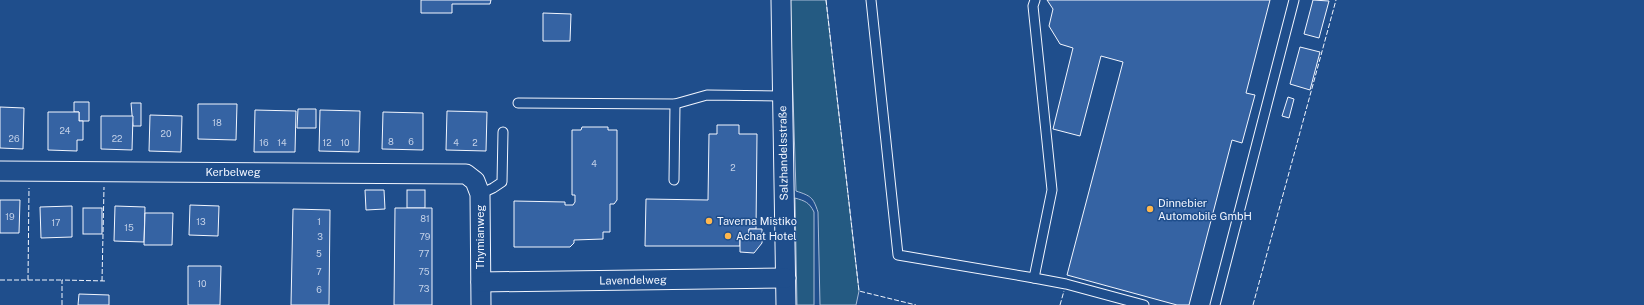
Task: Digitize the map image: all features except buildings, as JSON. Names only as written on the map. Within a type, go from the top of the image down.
[{"type":"street","name":"Salzhandelsstraße","points":[[781,0],[786,305]]},
{"type":"street","name":"Kerbelweg","points":[[0,171],[466,174]]},
{"type":"street","name":"Thymianweg","points":[[466,174],[475,182],[480,194],[481,305]]},
{"type":"street","name":"Lavendelweg","points":[[481,282],[786,278]]},
{"type":"lane","points":[[871,0],[898,255],[1066,284],[1144,305]]},
{"type":"lane","points":[[1034,278],[1052,190],[1033,6],[1035,0]]},
{"type":"lane","points":[[1215,305],[1294,0]]},
{"type":"lane","points":[[518,103],[675,104],[707,95],[782,96]]},
{"type":"lane","points":[[674,180],[675,104]]},
{"type":"lane","points":[[480,194],[502,182],[503,132]]},
{"type":"shaded area","points":[[790,0],[826,0],[859,291],[856,305],[820,305],[818,212],[815,203],[811,198],[796,191]]},
{"type":"shaded area","points":[[795,198],[806,202],[814,212],[814,305],[797,305]]},
{"type":"fence","points":[[826,0],[859,291],[916,305]]},
{"type":"fence","points":[[1253,305],[1336,0]]},
{"type":"fence","points":[[102,281],[104,187]]},
{"type":"fence","points":[[28,280],[29,188]]},
{"type":"fence","points":[[0,280],[62,280]]},
{"type":"fence","points":[[62,305],[62,280],[107,281]]},
{"type":"fence","points":[[1060,305],[1064,291]]},
{"type":"place","name":"Dinnebier Automobile GmbH","points":[[1150,209]]},
{"type":"place","name":"Taverna Mistiko","points":[[709,221]]},
{"type":"place","name":"Achat Hotel","points":[[728,236]]}]
